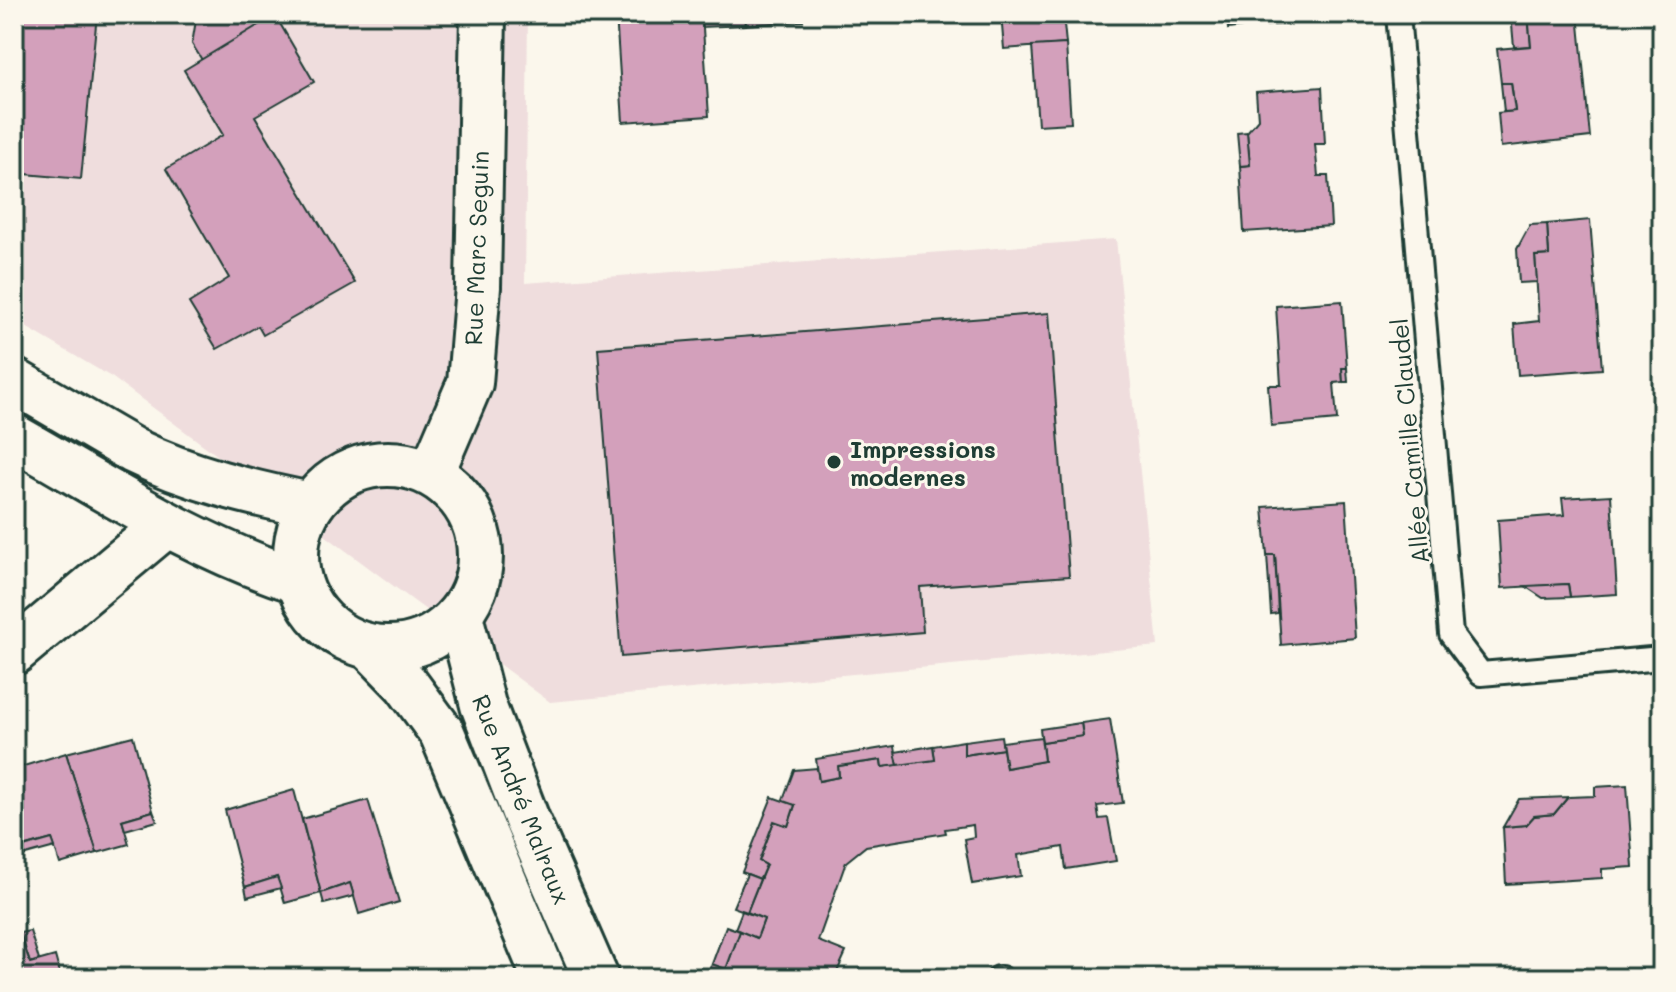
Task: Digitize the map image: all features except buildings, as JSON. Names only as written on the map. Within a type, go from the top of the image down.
[{"type":"street","name":"Rue Marc Seguin","points":[[431,474],[470,383],[478,287],[483,14]]},
{"type":"street","points":[[14,381],[151,460],[254,494],[311,505]]},
{"type":"street","points":[[14,437],[166,525],[299,581]]},
{"type":"street","points":[[378,464],[405,464],[431,474],[457,494],[475,522],[481,554],[476,587],[460,616],[441,633],[419,644],[396,649],[371,648],[339,635],[313,612],[299,581],[295,555],[299,529],[311,505],[328,485],[352,470],[378,464]]},
{"type":"street","points":[[14,652],[166,525]]},
{"type":"street","name":"Rue André Malraux","points":[[460,616],[488,720],[527,820],[596,978]]},
{"type":"street","name":"Rue André Malraux","points":[[371,648],[406,684],[442,733],[545,978]]},
{"type":"lane","name":"Allée Camille Claudel","points":[[1398,14],[1451,634],[1481,674],[1662,658]]},
{"type":"shaded area","points":[[14,14],[528,14],[525,283],[1116,239],[1158,646],[550,702],[113,378],[14,320]]},
{"type":"place","name":"Impressions modernes","points":[[834,462]]}]
